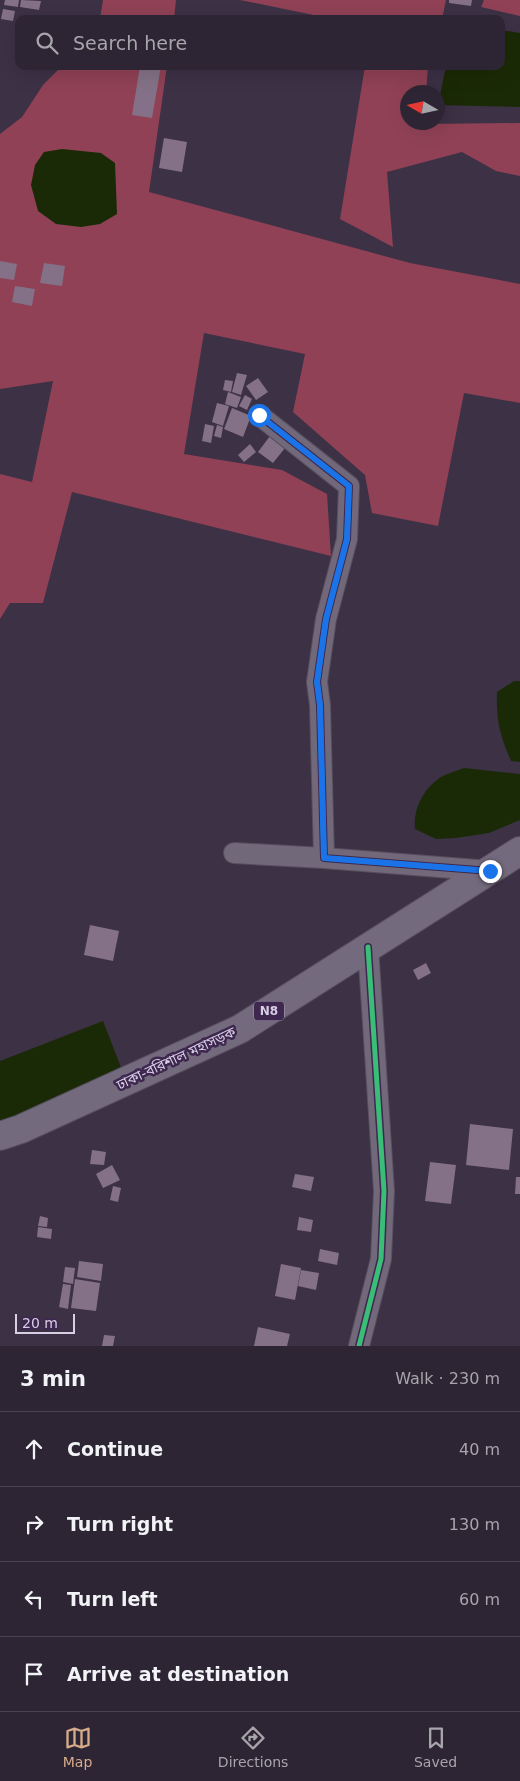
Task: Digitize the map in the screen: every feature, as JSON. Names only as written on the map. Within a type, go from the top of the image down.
[{"type":"highway","name":"ঢাকা-বরিশাল মহাসড়ক","points":[[0,1136],[22,1129],[240,1029],[520,851]]},
{"type":"street","points":[[259,415],[349,486],[347,539],[326,619],[317,682],[320,705],[324,858]]},
{"type":"street","points":[[234,853],[490,871],[496,866]]},
{"type":"street","points":[[358,1346],[381,1259],[384,1190],[368,947]]},
{"type":"shaded area","points":[[103,0],[176,0],[174,15],[101,15]]},
{"type":"shaded area","points":[[240,0],[446,0],[443,15],[313,15]]},
{"type":"shaded area","points":[[484,0],[520,0],[520,16],[481,7]]},
{"type":"shaded area","points":[[505,31],[520,33],[520,107],[445,105],[445,85],[442,85],[445,70],[505,70]]},
{"type":"shaded area","points":[[58,70],[166,70],[149,192],[410,263],[520,284],[520,403],[464,393],[438,526],[372,513],[365,475],[293,412],[305,354],[204,333],[184,454],[282,470],[327,494],[331,556],[72,492],[43,603],[10,603],[0,619],[0,474],[32,482],[53,381],[0,389],[0,134],[22,117],[43,85]]},
{"type":"shaded area","points":[[364,70],[428,70],[427,85],[400,85],[400,130],[445,130],[445,124],[520,123],[520,176],[496,171],[462,152],[387,172],[393,247],[340,219]]},
{"type":"shaded area","points":[[62,149],[101,153],[115,163],[117,214],[100,224],[81,227],[56,224],[38,211],[31,185],[35,165],[44,152]]},
{"type":"shaded area","points":[[514,681],[520,681],[520,762],[511,761],[501,736],[497,711],[497,692]]},
{"type":"shaded area","points":[[464,768],[520,774],[520,820],[489,833],[456,838],[436,839],[415,829],[418,806],[429,787],[441,777]]},
{"type":"shaded area","points":[[103,1021],[124,1075],[0,1123],[0,1061]]},
{"type":"building","points":[[5,0],[19,0],[18,7],[4,5]]},
{"type":"building","points":[[21,0],[41,1],[39,10],[20,7]]},
{"type":"building","points":[[449,0],[472,0],[471,6],[449,3]]},
{"type":"building","points":[[3,9],[15,11],[13,21],[1,19]]},
{"type":"building","points":[[139,70],[160,70],[152,118],[132,115]]},
{"type":"building","points":[[164,138],[187,142],[182,172],[159,168]]},
{"type":"building","points":[[0,261],[17,264],[14,280],[0,278]]},
{"type":"building","points":[[44,263],[65,266],[62,286],[40,283]]},
{"type":"building","points":[[15,286],[35,289],[32,306],[12,302]]},
{"type":"building","points":[[237,373],[247,375],[241,395],[232,392]]},
{"type":"building","points":[[258,378],[268,392],[256,400],[246,386]]},
{"type":"building","points":[[225,380],[233,381],[231,392],[223,390]]},
{"type":"building","points":[[228,392],[241,397],[237,408],[225,404]]},
{"type":"building","points":[[245,395],[252,399],[247,410],[239,406]]},
{"type":"building","points":[[217,403],[229,406],[223,426],[212,422]]},
{"type":"building","points":[[232,408],[251,416],[243,437],[224,429]]},
{"type":"building","points":[[205,424],[214,426],[211,443],[202,441]]},
{"type":"building","points":[[217,425],[223,427],[221,438],[214,436]]},
{"type":"building","points":[[270,436],[285,448],[273,463],[258,452]]},
{"type":"building","points":[[250,444],[256,452],[244,462],[238,455]]},
{"type":"building","points":[[90,925],[119,931],[113,961],[84,955]]},
{"type":"building","points":[[426,963],[431,973],[418,980],[413,970]]},
{"type":"building","points":[[470,1124],[513,1129],[509,1170],[466,1165]]},
{"type":"building","points":[[92,1150],[106,1152],[104,1165],[90,1164]]},
{"type":"building","points":[[430,1162],[456,1165],[451,1204],[425,1201]]},
{"type":"building","points":[[112,1165],[120,1180],[103,1188],[96,1174]]},
{"type":"building","points":[[295,1174],[314,1177],[311,1191],[292,1187]]},
{"type":"building","points":[[516,1177],[520,1177],[520,1194],[515,1194]]},
{"type":"building","points":[[113,1186],[121,1188],[118,1202],[110,1200]]},
{"type":"building","points":[[40,1216],[48,1218],[47,1227],[38,1226]]},
{"type":"building","points":[[299,1217],[313,1220],[311,1232],[297,1230]]},
{"type":"building","points":[[38,1227],[52,1229],[51,1239],[37,1237]]},
{"type":"building","points":[[320,1249],[339,1253],[337,1265],[318,1261]]},
{"type":"building","points":[[79,1261],[103,1264],[101,1281],[77,1277]]},
{"type":"building","points":[[281,1264],[301,1268],[295,1300],[275,1296]]},
{"type":"building","points":[[65,1267],[75,1268],[73,1284],[63,1282]]},
{"type":"building","points":[[301,1270],[319,1273],[316,1290],[298,1286]]},
{"type":"building","points":[[75,1279],[100,1283],[96,1311],[71,1308]]},
{"type":"building","points":[[63,1284],[71,1285],[68,1309],[59,1307]]},
{"type":"building","points":[[258,1327],[290,1334],[287,1346],[254,1346]]},
{"type":"building","points":[[104,1335],[115,1336],[113,1346],[102,1346]]},
{"type":"cycle path","points":[[259,415],[349,486],[347,539],[326,619],[317,682],[320,705],[324,858],[490,871],[496,866]]},
{"type":"cycle path","points":[[359,1346],[381,1259],[384,1191],[368,947]]},
{"type":"route","points":[[259,415],[349,486],[347,539],[326,619],[317,682],[320,705],[324,858],[490,871]]}]
